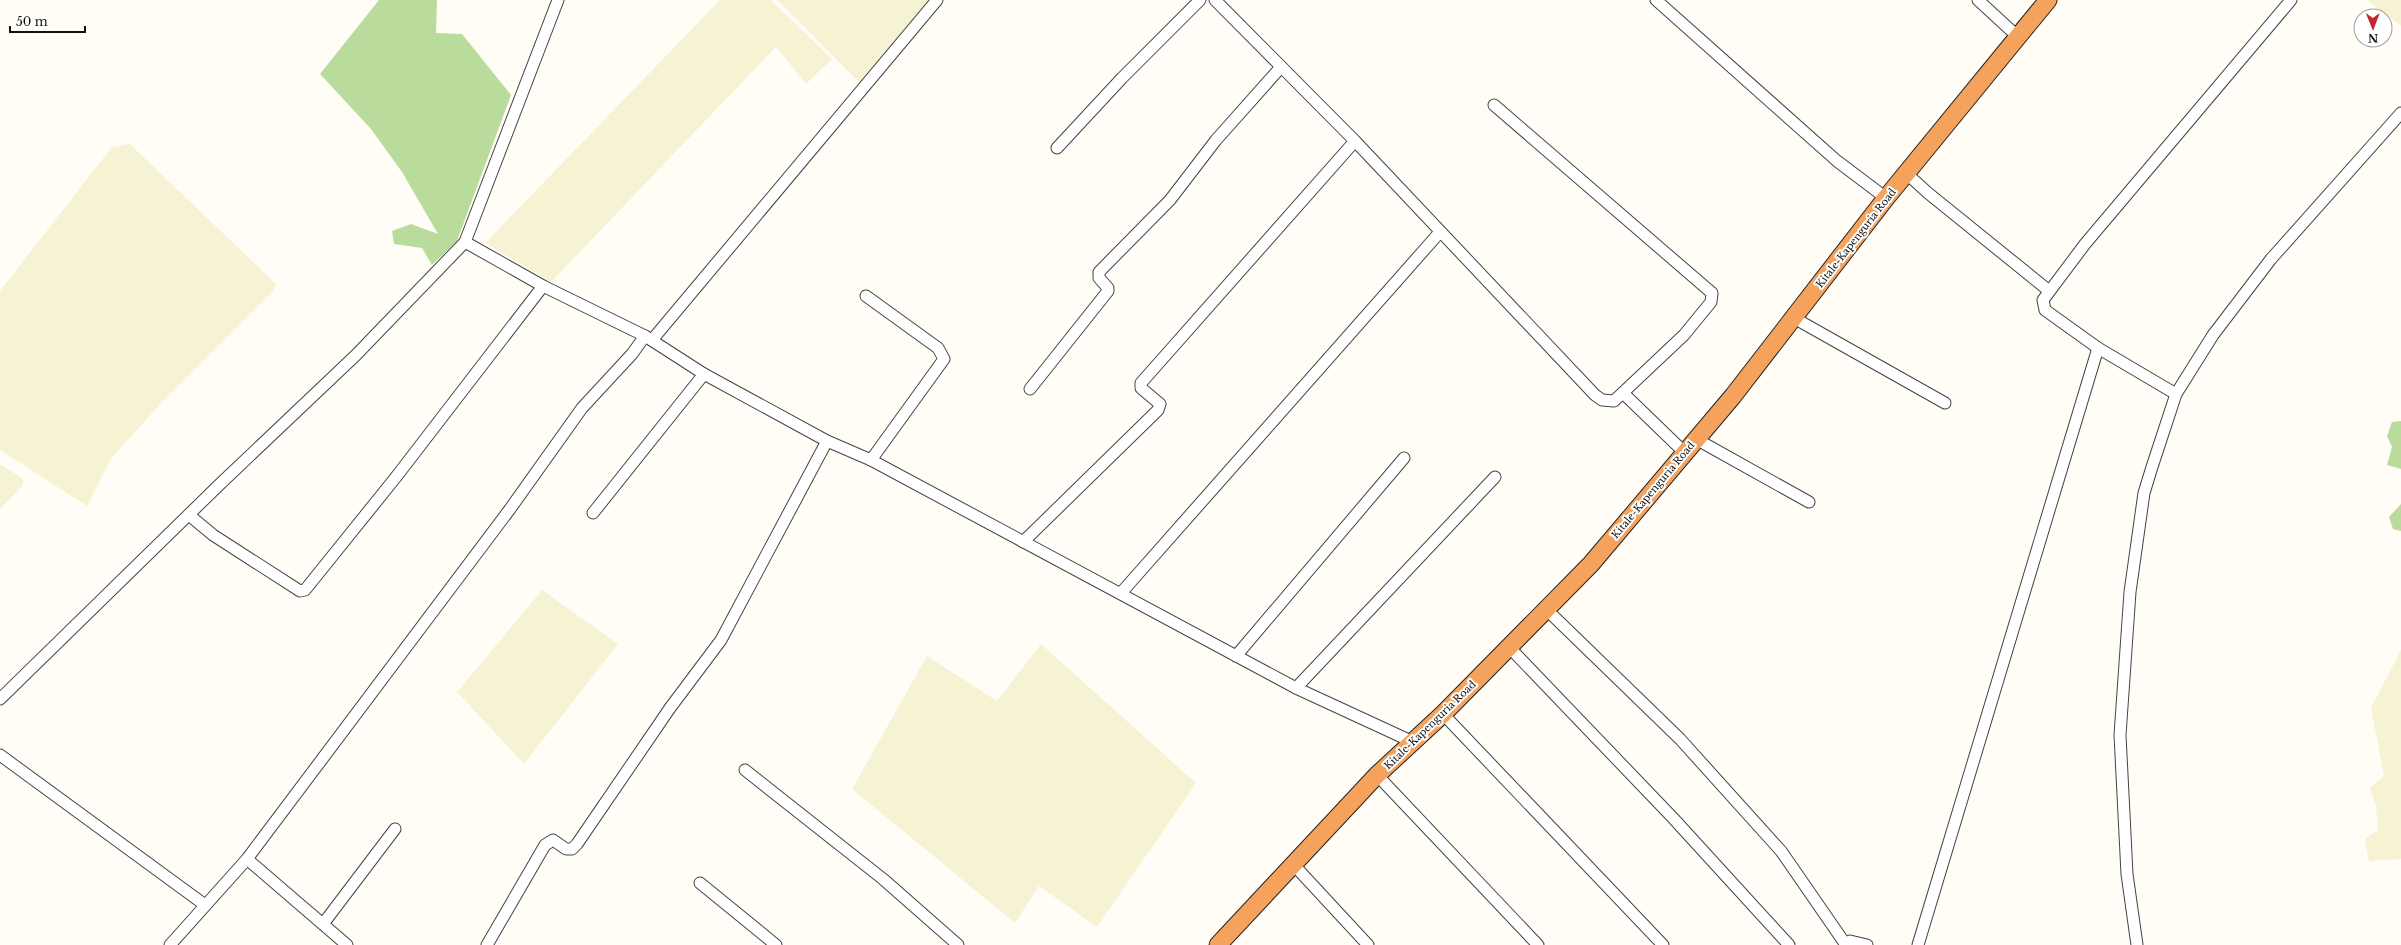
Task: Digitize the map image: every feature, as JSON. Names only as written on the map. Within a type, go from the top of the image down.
[{"type":"highway","name":"Kitale-Kapenguria Road","points":[[1218,945],[1377,775],[1443,714],[1591,564],[1696,439],[1794,318],[1906,173],[2048,0]]},
{"type":"street","points":[[0,699],[356,355],[465,242],[558,0]]},
{"type":"street","points":[[170,945],[247,858],[510,510],[582,408],[632,354],[649,338],[937,0]]},
{"type":"street","points":[[1057,148],[1122,78],[1200,0]]},
{"type":"street","points":[[1215,0],[1355,142],[1595,395],[1607,402],[1614,401],[1684,335],[1711,302],[1712,293],[1494,106]]},
{"type":"street","points":[[1656,0],[1837,161],[1886,198]]},
{"type":"street","points":[[1978,0],[2017,36]]},
{"type":"street","points":[[2176,394],[2098,348],[2045,310],[2043,300],[2048,290],[2291,0]]},
{"type":"street","points":[[1030,389],[1108,291],[1108,288],[1099,278],[1099,272],[1170,200],[1216,140],[1281,67]]},
{"type":"street","points":[[2137,945],[2127,874],[2120,735],[2130,592],[2144,493],[2176,394],[2213,335],[2271,259],[2401,113]]},
{"type":"street","points":[[1023,542],[1158,410],[1160,404],[1141,388],[1141,384],[1355,142]]},
{"type":"street","points":[[1906,173],[1928,193],[2048,290]]},
{"type":"street","points":[[1121,593],[1440,232]]},
{"type":"street","points":[[465,242],[543,286],[649,338],[704,374],[827,441],[871,460],[1296,688],[1413,742]]},
{"type":"street","points":[[189,515],[213,535],[300,591],[305,590],[391,483],[543,286]]},
{"type":"street","points":[[866,296],[938,348],[944,359],[871,460]]},
{"type":"street","points":[[1794,318],[1945,404]]},
{"type":"street","points":[[1918,945],[2098,348]]},
{"type":"street","points":[[593,513],[704,374]]},
{"type":"street","points":[[1623,392],[1684,452]]},
{"type":"street","points":[[1696,439],[1809,502]]},
{"type":"street","points":[[487,945],[546,845],[553,840],[566,849],[572,849],[577,844],[670,708],[721,640],[827,441]]},
{"type":"street","points":[[1236,656],[1404,458]]},
{"type":"street","points":[[1296,688],[1495,477]]},
{"type":"street","points":[[1546,609],[1680,739],[1781,851],[1846,945],[1850,941],[1867,945]]},
{"type":"street","points":[[1509,647],[1673,818],[1789,945]]},
{"type":"street","points":[[1443,714],[1663,945]]},
{"type":"street","points":[[0,755],[205,905]]},
{"type":"street","points":[[745,770],[883,880],[958,945]]},
{"type":"street","points":[[1377,775],[1538,945]]},
{"type":"street","points":[[323,924],[395,829]]},
{"type":"street","points":[[247,858],[347,945]]},
{"type":"street","points":[[1293,864],[1368,945]]},
{"type":"street","points":[[700,883],[776,945]]},
{"type":"shaded area","points":[[720,0],[771,0],[832,59],[806,84],[776,47],[551,282],[485,243]]},
{"type":"shaded area","points":[[777,0],[937,0],[863,86]]},
{"type":"shaded area","points":[[2367,0],[2401,0],[2401,26],[2393,20],[2393,8],[2377,8]]},
{"type":"shaded area","points":[[130,144],[276,284],[275,289],[162,402],[110,460],[87,506],[0,450],[0,291],[112,147]]},
{"type":"shaded area","points":[[0,464],[23,479],[23,485],[0,509]]},
{"type":"shaded area","points":[[542,590],[618,644],[524,764],[457,692]]},
{"type":"shaded area","points":[[1041,644],[1196,783],[1097,927],[1039,886],[1015,923],[852,789],[927,656],[997,701]]},
{"type":"shaded area","points":[[2401,650],[2401,859],[2369,861],[2365,839],[2378,830],[2376,805],[2370,788],[2384,776],[2371,708]]},
{"type":"green space","points":[[379,0],[437,0],[436,33],[462,34],[511,95],[457,241],[432,265],[422,248],[394,244],[392,231],[411,224],[438,234],[402,172],[371,129],[320,74]]},
{"type":"green space","points":[[2401,421],[2401,469],[2387,465],[2392,447],[2387,436],[2392,422]]},
{"type":"green space","points":[[2401,504],[2401,531],[2393,529],[2389,517]]}]
